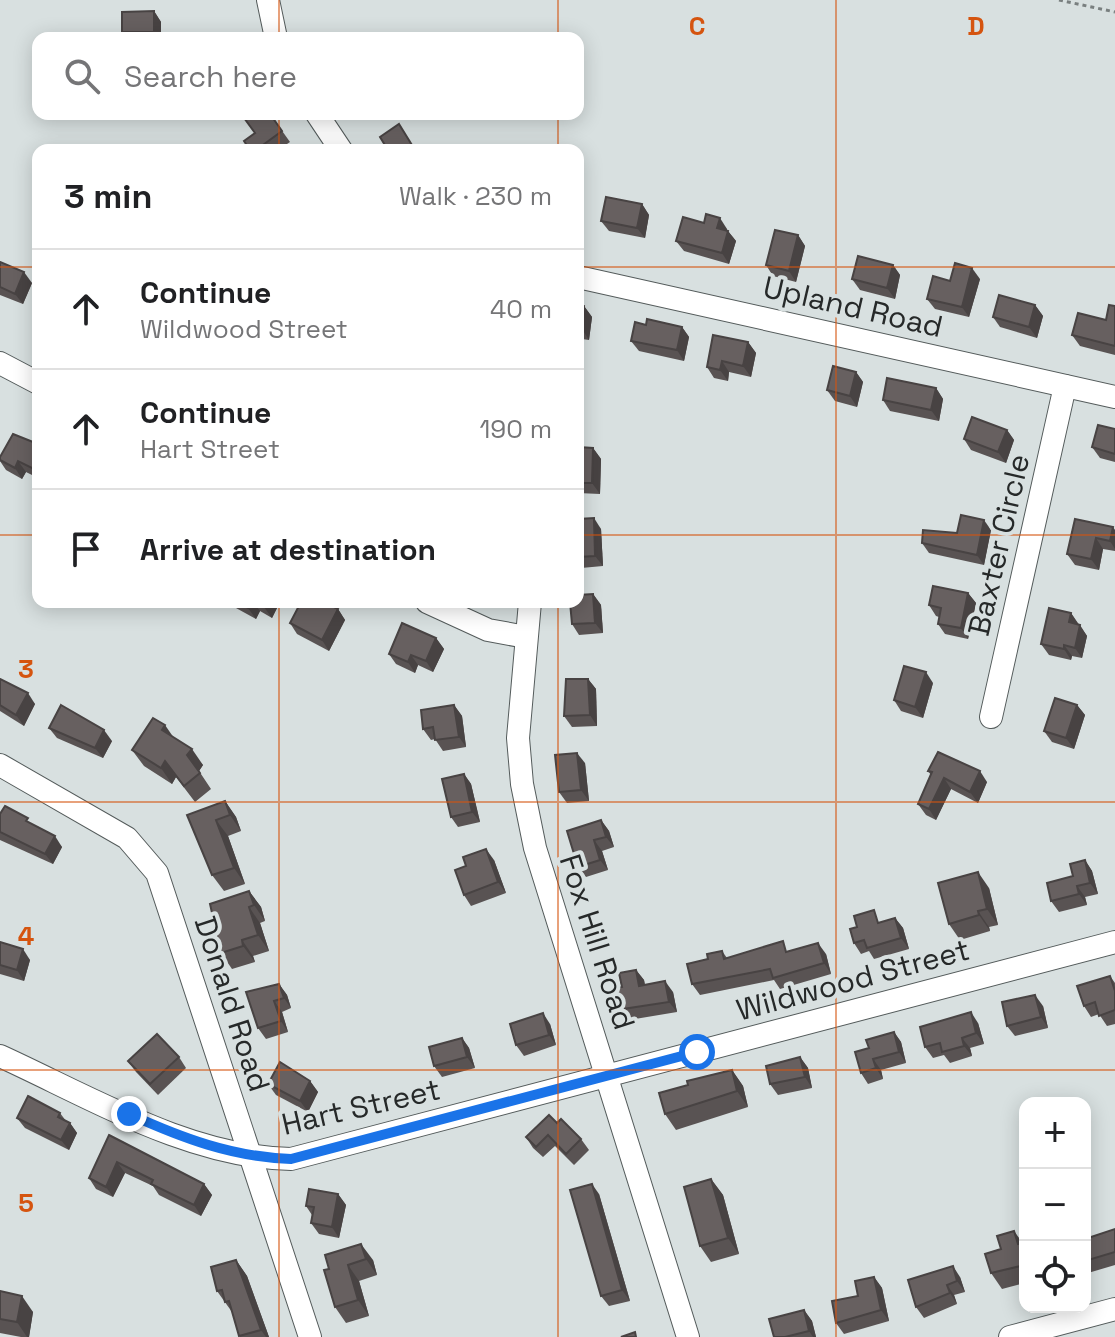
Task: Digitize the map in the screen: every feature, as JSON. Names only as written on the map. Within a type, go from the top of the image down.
[{"type":"street","points":[[268,0],[275,32]]},
{"type":"street","points":[[321,120],[337,144]]},
{"type":"street","name":"Upland Road","points":[[584,278],[1115,397]]},
{"type":"street","points":[[0,363],[32,380]]},
{"type":"street","name":"Baxter Circle","points":[[991,717],[1065,386]]},
{"type":"street","points":[[440,608],[488,630],[526,637]]},
{"type":"street","name":"Fox Hill Road","points":[[529,608],[519,723],[522,784],[535,848],[688,1337]]},
{"type":"street","name":"Donald Road","points":[[0,765],[120,832],[152,865],[310,1337]]},
{"type":"street","name":"Wildwood Street","points":[[607,1075],[1115,942]]},
{"type":"street","name":"Hart Street","points":[[0,1056],[180,1137],[250,1156],[307,1156],[607,1075]]},
{"type":"street","points":[[1010,1337],[1115,1309]]},
{"type":"path","points":[[1059,0],[1115,12]]},
{"type":"building","points":[[154,11],[154,32],[122,32],[122,12]]},
{"type":"building","points":[[246,120],[274,120],[282,131],[264,144],[246,144],[244,141],[255,133]]},
{"type":"building","points":[[399,124],[411,144],[384,144],[380,137]]},
{"type":"building","points":[[606,197],[642,204],[637,228],[601,221]]},
{"type":"building","points":[[706,214],[720,218],[717,228],[728,231],[722,253],[676,241],[683,217],[704,223]]},
{"type":"building","points":[[775,230],[798,235],[789,271],[766,265]]},
{"type":"building","points":[[858,256],[893,265],[887,288],[852,279]]},
{"type":"building","points":[[0,262],[24,272],[15,294],[0,287]]},
{"type":"building","points":[[955,263],[972,268],[962,307],[927,299],[933,276],[950,281]]},
{"type":"building","points":[[999,295],[1035,305],[1029,327],[993,317]]},
{"type":"building","points":[[1109,305],[1115,306],[1115,346],[1072,335],[1078,313],[1106,320]]},
{"type":"building","points":[[647,319],[682,327],[677,350],[631,341],[635,322],[646,325]]},
{"type":"building","points":[[713,335],[748,342],[743,366],[722,361],[720,370],[707,367]]},
{"type":"building","points":[[833,366],[856,372],[850,396],[827,390]]},
{"type":"building","points":[[887,378],[936,388],[931,410],[883,400]]},
{"type":"building","points":[[972,417],[1007,430],[998,452],[964,439]]},
{"type":"building","points":[[1098,425],[1115,429],[1115,454],[1092,447]]},
{"type":"building","points":[[13,434],[32,442],[32,468],[18,461],[15,468],[0,460]]},
{"type":"building","points":[[584,447],[593,448],[592,483],[584,483]]},
{"type":"building","points":[[961,515],[984,520],[977,555],[922,543],[923,530],[957,533]]},
{"type":"building","points":[[594,518],[595,556],[584,557],[584,519]]},
{"type":"building","points":[[1075,519],[1113,527],[1110,541],[1096,538],[1091,559],[1067,554]]},
{"type":"building","points":[[933,586],[968,593],[961,628],[938,624],[941,608],[929,605]]},
{"type":"building","points":[[593,594],[595,623],[572,624],[571,608],[584,608],[584,595]]},
{"type":"building","points":[[298,608],[338,609],[322,640],[290,623]]},
{"type":"building","points":[[1049,608],[1071,613],[1069,622],[1080,625],[1075,648],[1041,644]]},
{"type":"building","points":[[402,623],[436,638],[426,661],[411,655],[408,662],[389,654]]},
{"type":"building","points":[[904,666],[926,672],[915,707],[894,700]]},
{"type":"building","points":[[0,679],[28,693],[16,715],[0,705]]},
{"type":"building","points":[[566,679],[588,679],[590,715],[564,716]]},
{"type":"building","points":[[1055,698],[1077,705],[1066,738],[1044,731]]},
{"type":"building","points":[[61,705],[104,730],[95,748],[49,728]]},
{"type":"building","points":[[454,705],[459,737],[435,740],[433,727],[423,729],[421,710]]},
{"type":"building","points":[[153,718],[165,725],[162,730],[192,749],[187,755],[200,773],[184,786],[165,761],[161,768],[132,750]]},
{"type":"building","points":[[938,752],[980,771],[970,792],[944,778],[929,809],[918,804],[932,772],[928,771]]},
{"type":"building","points":[[577,753],[581,790],[559,792],[555,755]]},
{"type":"building","points":[[464,774],[472,812],[451,817],[442,779]]},
{"type":"building","points":[[225,801],[230,815],[216,820],[234,868],[212,875],[187,815]]},
{"type":"building","points":[[5,806],[55,836],[45,854],[0,832],[0,814]]},
{"type":"building","points":[[601,820],[606,837],[594,840],[600,860],[578,867],[567,831]]},
{"type":"building","points":[[486,849],[498,882],[464,895],[455,870],[466,866],[463,857]]},
{"type":"building","points":[[1085,860],[1090,883],[1077,886],[1079,894],[1051,901],[1047,883],[1073,876],[1070,864]]},
{"type":"building","points":[[978,872],[987,909],[978,911],[979,915],[949,924],[938,883]]},
{"type":"building","points":[[249,891],[254,905],[249,907],[258,935],[242,940],[243,946],[221,953],[210,904]]},
{"type":"building","points":[[874,910],[878,923],[895,918],[901,938],[867,948],[864,940],[854,943],[850,929],[857,927],[854,916]]},
{"type":"building","points":[[783,941],[786,952],[818,943],[824,963],[773,978],[770,969],[692,984],[687,964],[708,959],[707,954],[722,951],[724,959]]},
{"type":"building","points":[[0,942],[23,949],[17,970],[0,965]]},
{"type":"building","points":[[636,970],[639,986],[665,981],[669,1002],[616,1010],[611,989],[622,987],[619,973]]},
{"type":"building","points":[[1110,976],[1115,991],[1115,1010],[1099,1016],[1095,1002],[1084,1006],[1077,986]]},
{"type":"building","points":[[279,984],[284,998],[274,1001],[281,1021],[258,1028],[246,992]]},
{"type":"building","points":[[1035,995],[1041,1017],[1007,1026],[1002,1002]]},
{"type":"building","points":[[971,1012],[976,1033],[962,1038],[964,1046],[942,1052],[940,1043],[925,1047],[920,1027]]},
{"type":"building","points":[[543,1013],[549,1035],[516,1045],[510,1024]]},
{"type":"building","points":[[894,1032],[899,1052],[873,1059],[876,1068],[861,1073],[855,1052],[869,1048],[866,1040]]},
{"type":"building","points":[[157,1034],[179,1057],[150,1084],[128,1061]]},
{"type":"building","points":[[462,1038],[467,1057],[434,1066],[429,1047]]},
{"type":"building","points":[[800,1057],[805,1077],[770,1084],[766,1066]]},
{"type":"building","points":[[280,1062],[310,1081],[300,1101],[268,1084]]},
{"type":"building","points":[[732,1070],[737,1091],[665,1114],[659,1093],[688,1085],[687,1081]]},
{"type":"building","points":[[28,1096],[60,1113],[58,1117],[70,1123],[61,1140],[17,1118]]},
{"type":"building","points":[[549,1115],[557,1123],[561,1119],[581,1139],[566,1154],[548,1135],[536,1147],[526,1137]]},
{"type":"building","points":[[109,1135],[204,1184],[194,1205],[151,1184],[153,1180],[117,1162],[106,1187],[89,1178]]},
{"type":"building","points":[[711,1179],[728,1238],[700,1246],[684,1187]]},
{"type":"building","points":[[592,1184],[622,1290],[601,1296],[570,1190]]},
{"type":"building","points":[[309,1189],[338,1194],[332,1227],[311,1223],[314,1207],[306,1206]]},
{"type":"building","points":[[1115,1229],[1115,1252],[1091,1259],[1091,1237]]},
{"type":"building","points":[[1014,1231],[1019,1244],[1019,1266],[991,1273],[985,1254],[1001,1249],[997,1236]]},
{"type":"building","points":[[361,1244],[366,1259],[348,1265],[358,1300],[335,1307],[324,1270],[329,1269],[325,1255]]},
{"type":"building","points":[[236,1260],[261,1330],[239,1336],[229,1301],[225,1302],[222,1290],[217,1291],[211,1267]]},
{"type":"building","points":[[953,1266],[957,1281],[947,1285],[950,1293],[916,1307],[908,1280]]},
{"type":"building","points":[[874,1277],[881,1310],[836,1323],[832,1301],[858,1296],[855,1281]]},
{"type":"building","points":[[0,1291],[22,1296],[17,1322],[0,1319]]},
{"type":"building","points":[[804,1310],[809,1331],[774,1337],[769,1319]]},
{"type":"route","points":[[129,1114],[198,1144],[255,1157],[291,1159],[697,1052]]}]
